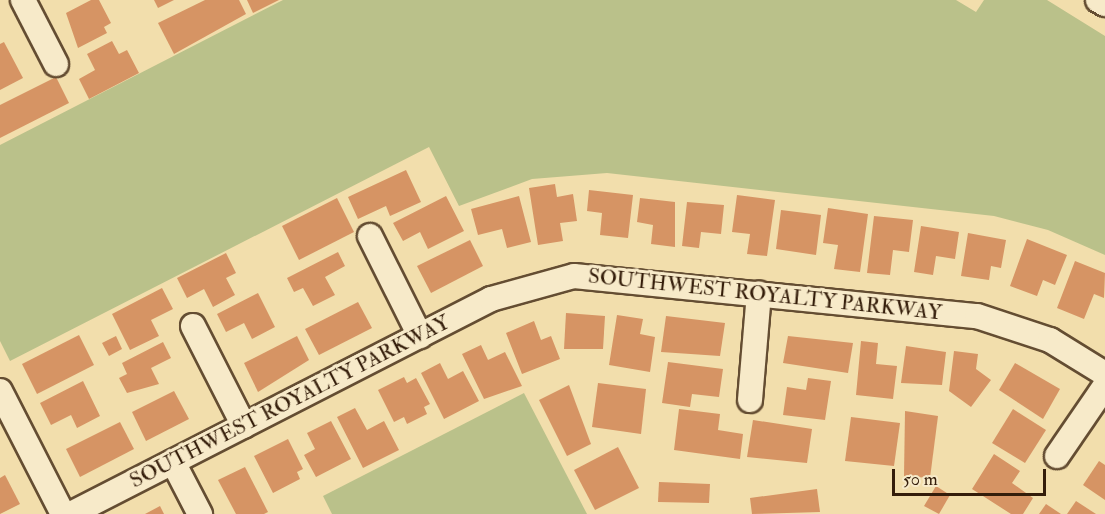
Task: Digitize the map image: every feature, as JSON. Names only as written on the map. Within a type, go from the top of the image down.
[{"type":"street","points":[[23,0],[56,64]]},
{"type":"street","points":[[1098,0],[1105,4]]},
{"type":"street","points":[[370,236],[420,336]]},
{"type":"street","name":"SOUTHWEST ROYALTY PARKWAY","points":[[71,514],[519,287],[574,276],[977,316],[1050,340],[1105,374]]},
{"type":"street","points":[[750,400],[759,293]]},
{"type":"street","points":[[193,326],[244,426]]},
{"type":"street","points":[[1057,456],[1105,386]]},
{"type":"street","points":[[0,391],[63,514]]},
{"type":"street","points":[[172,462],[200,514]]},
{"type":"green space","points":[[283,0],[956,0],[976,12],[984,0],[1047,0],[1105,36],[1105,255],[1048,230],[994,216],[607,173],[532,179],[459,206],[429,147],[10,361],[0,341],[0,145]]},
{"type":"green space","points":[[524,393],[587,514],[332,514],[323,496]]},
{"type":"building","points":[[91,0],[99,0],[111,23],[104,27],[107,33],[78,48],[66,13]]},
{"type":"building","points":[[154,0],[174,0],[158,8]]},
{"type":"building","points":[[205,0],[239,0],[246,14],[174,54],[158,23]]},
{"type":"building","points":[[247,0],[279,0],[253,13]]},
{"type":"building","points":[[112,41],[119,54],[127,50],[139,73],[89,99],[79,79],[95,70],[87,54]]},
{"type":"building","points":[[4,42],[23,78],[0,90],[0,44]]},
{"type":"building","points":[[56,77],[69,103],[0,138],[0,105]]},
{"type":"building","points":[[406,170],[421,202],[390,216],[386,206],[358,219],[348,197]]},
{"type":"building","points":[[555,184],[557,197],[573,194],[577,221],[560,223],[563,241],[538,245],[529,188]]},
{"type":"building","points":[[589,190],[633,195],[628,238],[600,235],[602,213],[587,211]]},
{"type":"building","points":[[737,195],[775,200],[767,256],[747,254],[750,234],[732,232]]},
{"type":"building","points":[[446,196],[464,231],[428,249],[420,232],[403,241],[393,223]]},
{"type":"building","points":[[519,196],[531,242],[507,248],[502,229],[478,235],[471,209]]},
{"type":"building","points":[[337,198],[354,232],[299,260],[282,226]]},
{"type":"building","points":[[640,198],[675,202],[675,247],[651,244],[653,225],[637,222]]},
{"type":"building","points":[[687,202],[724,205],[721,234],[701,232],[699,248],[682,246]]},
{"type":"building","points":[[828,208],[868,214],[860,272],[834,269],[838,245],[823,243]]},
{"type":"building","points":[[781,210],[821,215],[816,255],[776,249]]},
{"type":"building","points":[[874,216],[913,220],[909,252],[893,250],[890,275],[867,273]]},
{"type":"building","points":[[921,226],[959,232],[955,259],[936,256],[933,275],[914,272]]},
{"type":"building","points":[[968,233],[1006,240],[1001,268],[991,266],[989,280],[961,276]]},
{"type":"building","points":[[1027,239],[1067,255],[1055,285],[1043,280],[1037,296],[1010,286]]},
{"type":"building","points":[[470,240],[483,266],[431,293],[417,266]]},
{"type":"building","points":[[338,252],[345,266],[325,277],[335,295],[313,306],[303,288],[294,292],[287,278]]},
{"type":"building","points":[[226,253],[236,273],[226,278],[235,295],[213,307],[204,289],[187,298],[177,278]]},
{"type":"building","points":[[1075,261],[1105,273],[1104,298],[1094,294],[1084,319],[1057,308]]},
{"type":"building","points":[[162,288],[173,309],[151,320],[159,336],[130,350],[112,314]]},
{"type":"building","points":[[258,293],[275,327],[252,339],[244,323],[226,332],[217,314]]},
{"type":"building","points":[[358,302],[372,328],[319,355],[305,329]]},
{"type":"building","points":[[566,313],[605,316],[603,349],[564,349]]},
{"type":"building","points":[[617,315],[643,319],[640,334],[655,337],[650,372],[609,365]]},
{"type":"building","points":[[666,316],[725,323],[720,356],[661,352]]},
{"type":"building","points":[[534,321],[541,340],[551,336],[560,359],[522,374],[506,333]]},
{"type":"building","points":[[79,335],[94,365],[37,394],[22,364]]},
{"type":"building","points":[[116,336],[122,349],[109,356],[102,343]]},
{"type":"building","points":[[297,336],[309,360],[258,392],[244,363]]},
{"type":"building","points":[[788,336],[853,343],[848,373],[783,363]]},
{"type":"building","points":[[861,341],[878,343],[876,364],[897,366],[893,399],[856,395]]},
{"type":"building","points":[[163,342],[171,358],[151,368],[159,384],[127,393],[119,378],[127,374],[122,363]]},
{"type":"building","points":[[481,345],[488,360],[505,352],[522,386],[484,399],[462,354]]},
{"type":"building","points":[[906,346],[946,352],[942,385],[901,383]]},
{"type":"building","points":[[954,351],[978,354],[976,369],[991,380],[971,407],[949,391]]},
{"type":"building","points":[[668,362],[723,369],[719,397],[692,394],[690,407],[662,403]]},
{"type":"building","points":[[440,363],[448,379],[463,371],[479,401],[444,419],[421,373]]},
{"type":"building","points":[[1015,363],[1060,389],[1043,419],[999,390]]},
{"type":"building","points":[[404,377],[407,383],[416,378],[430,404],[424,407],[427,414],[407,424],[404,417],[394,422],[378,390]]},
{"type":"building","points":[[808,378],[831,381],[825,420],[783,415],[787,387],[806,390]]},
{"type":"building","points":[[83,381],[100,416],[77,428],[71,415],[51,425],[40,403]]},
{"type":"building","points":[[598,383],[646,389],[641,434],[592,427]]},
{"type":"building","points":[[569,385],[591,444],[567,456],[539,400]]},
{"type":"building","points":[[174,391],[189,419],[146,441],[132,412]]},
{"type":"building","points":[[355,408],[367,430],[384,421],[399,450],[363,468],[337,417]]},
{"type":"building","points":[[679,409],[720,414],[718,430],[743,434],[740,459],[674,450]]},
{"type":"building","points":[[1013,409],[1046,430],[1025,463],[992,443]]},
{"type":"building","points":[[905,411],[938,416],[930,478],[904,476]]},
{"type":"building","points":[[851,417],[900,423],[894,466],[845,461]]},
{"type":"building","points":[[753,420],[812,429],[807,463],[747,457]]},
{"type":"building","points":[[331,421],[351,459],[316,477],[304,455],[315,449],[307,433]]},
{"type":"building","points":[[120,422],[134,449],[80,477],[66,449]]},
{"type":"building","points":[[288,439],[303,469],[297,472],[300,479],[273,493],[254,456]]},
{"type":"building","points":[[618,447],[639,488],[595,510],[574,470]]},
{"type":"building","points":[[994,454],[1020,471],[1012,483],[1033,498],[1023,514],[1011,514],[972,489]]},
{"type":"building","points":[[1099,461],[1105,465],[1105,500],[1083,485]]},
{"type":"building","points":[[245,467],[268,512],[264,514],[236,514],[218,480]]},
{"type":"building","points":[[5,475],[20,504],[0,514],[0,478]]},
{"type":"building","points":[[659,482],[710,484],[709,503],[658,502]]},
{"type":"building","points":[[936,486],[950,495],[939,514],[924,506]]},
{"type":"building","points":[[817,489],[820,512],[752,514],[750,498]]},
{"type":"building","points":[[1076,501],[1096,514],[1067,514]]},
{"type":"building","points":[[1046,504],[1061,514],[1039,514]]},
{"type":"building","points":[[160,506],[164,514],[145,514]]}]
